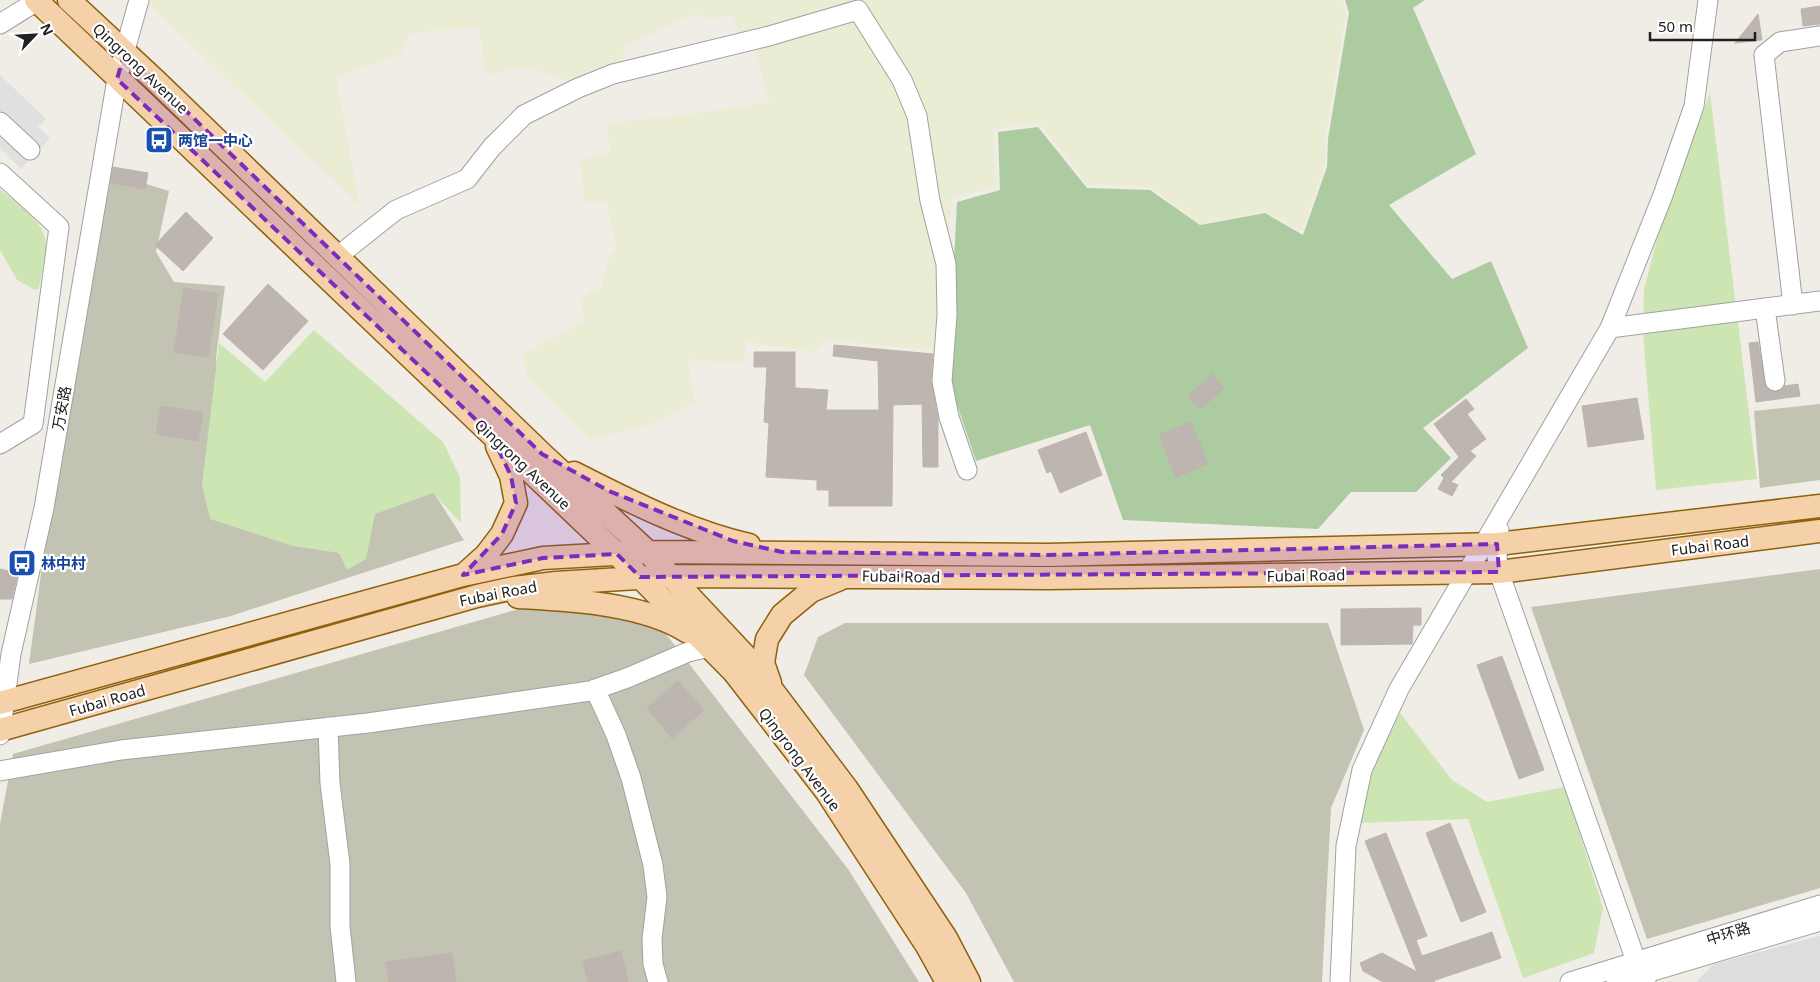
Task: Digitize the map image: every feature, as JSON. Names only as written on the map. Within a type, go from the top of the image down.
[{"type":"main road","name":"Qingrong Avenue","points":[[69,0],[338,256],[542,454],[648,552],[751,662],[847,789],[946,938],[969,982]]},
{"type":"main road","name":"Qingrong Avenue","points":[[36,1],[617,554],[734,672],[826,791],[927,946],[947,982]]},
{"type":"main road","points":[[463,575],[486,555],[502,534],[516,504],[511,476],[492,434]]},
{"type":"main road","points":[[542,454],[609,491],[656,512],[733,541],[782,552]]},
{"type":"main road","name":"Fubai Road","points":[[2,703],[463,575],[544,558],[648,552],[1048,554],[1490,544],[1820,506]]},
{"type":"main road","name":"Fubai Road","points":[[0,731],[477,596],[522,586],[670,576],[854,575],[1048,578],[1498,572],[1820,531]]},
{"type":"main road","points":[[772,689],[762,664],[767,639],[782,615],[811,591],[854,575]]},
{"type":"main road","points":[[477,596],[556,600],[607,606],[647,615],[680,627],[709,646]]},
{"type":"street","name":"万安路","points":[[0,731],[2,703],[11,654],[44,508],[117,79],[139,0]]},
{"type":"street","points":[[1340,982],[1346,846],[1362,770],[1399,689],[1466,573],[1490,544],[1502,513],[1610,328],[1663,195],[1694,106],[1708,0]]},
{"type":"street","points":[[0,24],[36,1]]},
{"type":"street","points":[[338,256],[396,210],[467,179],[492,147],[524,115],[578,88],[613,74],[769,36],[858,10],[902,80],[918,116],[930,201],[946,264],[947,315],[942,380],[950,417],[966,470]]},
{"type":"street","points":[[1793,305],[1764,55],[1780,42],[1820,36]]},
{"type":"street","points":[[0,122],[30,150]]},
{"type":"street","points":[[0,174],[59,226],[33,424],[0,444]]},
{"type":"street","points":[[1610,328],[1820,301]]},
{"type":"street","points":[[1765,308],[1776,381]]},
{"type":"street","points":[[1490,544],[1498,572],[1641,972]]},
{"type":"street","points":[[0,771],[121,750],[328,727],[595,689],[627,678],[688,652],[709,646]]},
{"type":"street","points":[[595,689],[616,735],[631,778],[653,865],[656,897],[652,939],[653,964],[658,982]]},
{"type":"street","points":[[328,727],[330,783],[340,864],[340,926],[346,982]]},
{"type":"street","name":"中环路","points":[[1641,972],[1820,905]]},
{"type":"street","name":"中环路","points":[[1641,972],[1820,921]]},
{"type":"street","points":[[1570,982],[1641,972]]},
{"type":"street","points":[[1616,982],[1641,972]]},
{"type":"highlighted area","points":[[125,52],[542,454],[609,491],[733,541],[782,552],[1048,555],[1497,544],[1499,572],[640,577],[617,554],[543,558],[463,575],[502,534],[516,503],[511,476],[491,434],[117,79]]},
{"type":"shaded area","points":[[150,0],[1342,0],[1346,13],[1325,140],[1325,165],[1302,231],[1265,211],[1200,224],[1151,187],[1088,184],[1040,124],[993,128],[996,187],[952,198],[939,351],[825,340],[814,352],[746,342],[743,364],[687,359],[696,402],[657,422],[590,440],[528,377],[522,354],[585,321],[579,300],[601,286],[610,255],[617,249],[606,201],[585,203],[580,160],[610,153],[607,122],[665,118],[770,102],[753,47],[739,33],[731,15],[710,20],[696,14],[623,46],[624,63],[569,81],[529,67],[485,75],[479,27],[410,33],[401,54],[336,77],[360,206],[149,4]]},
{"type":"shaded area","points":[[0,75],[46,119],[38,127],[50,138],[21,169],[0,148]]},
{"type":"shaded area","points":[[95,168],[169,191],[156,252],[174,282],[225,286],[216,358],[220,392],[430,487],[464,540],[231,616],[29,664]]},
{"type":"shaded area","points":[[1820,404],[1820,480],[1760,488],[1754,411]]},
{"type":"shaded area","points":[[1820,569],[1820,888],[1647,939],[1531,607]]},
{"type":"shaded area","points":[[557,598],[604,606],[666,634],[848,869],[919,982],[0,982],[0,824],[13,754]]},
{"type":"shaded area","points":[[845,623],[1328,623],[1364,730],[1331,808],[1322,982],[1014,982],[966,893],[804,675],[818,637]]},
{"type":"shaded area","points":[[1820,936],[1820,982],[1696,982],[1714,964]]},
{"type":"green space","points":[[1345,0],[1425,0],[1413,8],[1476,154],[1389,205],[1452,279],[1491,261],[1528,348],[1423,428],[1451,458],[1416,492],[1351,492],[1318,529],[1123,520],[1090,425],[976,461],[948,378],[957,202],[1000,190],[998,132],[1038,127],[1087,188],[1150,190],[1200,225],[1265,213],[1303,235],[1327,167],[1328,139],[1349,13]]},
{"type":"green space","points":[[1710,93],[1757,479],[1656,490],[1643,333],[1644,289],[1658,236]]},
{"type":"green space","points":[[0,189],[36,221],[45,237],[46,245],[39,288],[35,290],[17,280],[0,250]]},
{"type":"green space","points":[[314,330],[443,442],[460,477],[461,523],[433,493],[375,514],[366,559],[347,570],[339,553],[293,546],[210,519],[202,485],[219,343],[265,382]]},
{"type":"green space","points":[[1400,713],[1452,780],[1487,802],[1565,787],[1603,908],[1594,953],[1523,978],[1468,819],[1358,823],[1372,765]]},
{"type":"building","points":[[1820,6],[1820,24],[1803,26],[1801,9]]},
{"type":"building","points":[[1758,14],[1762,40],[1735,43]]},
{"type":"building","points":[[113,167],[148,173],[145,189],[111,183]]},
{"type":"building","points":[[186,212],[213,238],[183,271],[155,245]]},
{"type":"building","points":[[268,284],[308,321],[263,370],[223,334]]},
{"type":"building","points":[[184,288],[218,294],[208,357],[174,352]]},
{"type":"building","points":[[1758,342],[1766,387],[1776,392],[1785,386],[1798,384],[1800,396],[1756,402],[1749,343]]},
{"type":"building","points":[[834,345],[933,354],[931,380],[938,418],[938,467],[923,467],[922,404],[893,405],[892,506],[829,506],[829,490],[817,490],[817,480],[766,477],[769,423],[764,422],[767,367],[754,367],[754,352],[795,352],[795,388],[828,390],[826,410],[879,410],[878,361],[833,356]]},
{"type":"building","points":[[1212,374],[1224,388],[1200,410],[1188,396]]},
{"type":"building","points":[[1637,398],[1644,439],[1588,447],[1582,406]]},
{"type":"building","points":[[1466,399],[1474,409],[1467,414],[1486,439],[1470,451],[1476,456],[1451,482],[1458,485],[1452,496],[1438,489],[1444,478],[1441,475],[1459,457],[1434,424]]},
{"type":"building","points":[[161,406],[203,413],[198,441],[156,434]]},
{"type":"building","points":[[1191,422],[1208,464],[1176,477],[1159,435]]},
{"type":"building","points":[[1086,432],[1102,475],[1060,493],[1051,471],[1047,473],[1038,450]]},
{"type":"building","points":[[0,569],[18,573],[12,599],[0,599]]},
{"type":"building","points":[[1421,608],[1421,625],[1413,625],[1412,644],[1341,645],[1341,609]]},
{"type":"building","points":[[1502,656],[1544,770],[1519,779],[1477,665]]},
{"type":"building","points":[[678,681],[704,710],[672,738],[647,708]]},
{"type":"building","points":[[1450,823],[1486,912],[1461,922],[1426,833]]},
{"type":"building","points":[[1386,833],[1427,936],[1416,940],[1422,956],[1492,932],[1501,958],[1433,981],[1435,982],[1383,982],[1363,971],[1360,963],[1382,953],[1417,972],[1365,841]]},
{"type":"building","points":[[621,951],[628,982],[588,982],[583,961]]},
{"type":"building","points":[[452,953],[456,982],[389,982],[386,962]]},
{"type":"place","name":"两馆一中心","points":[[159,140]]},
{"type":"place","name":"林中村","points":[[22,563]]}]
